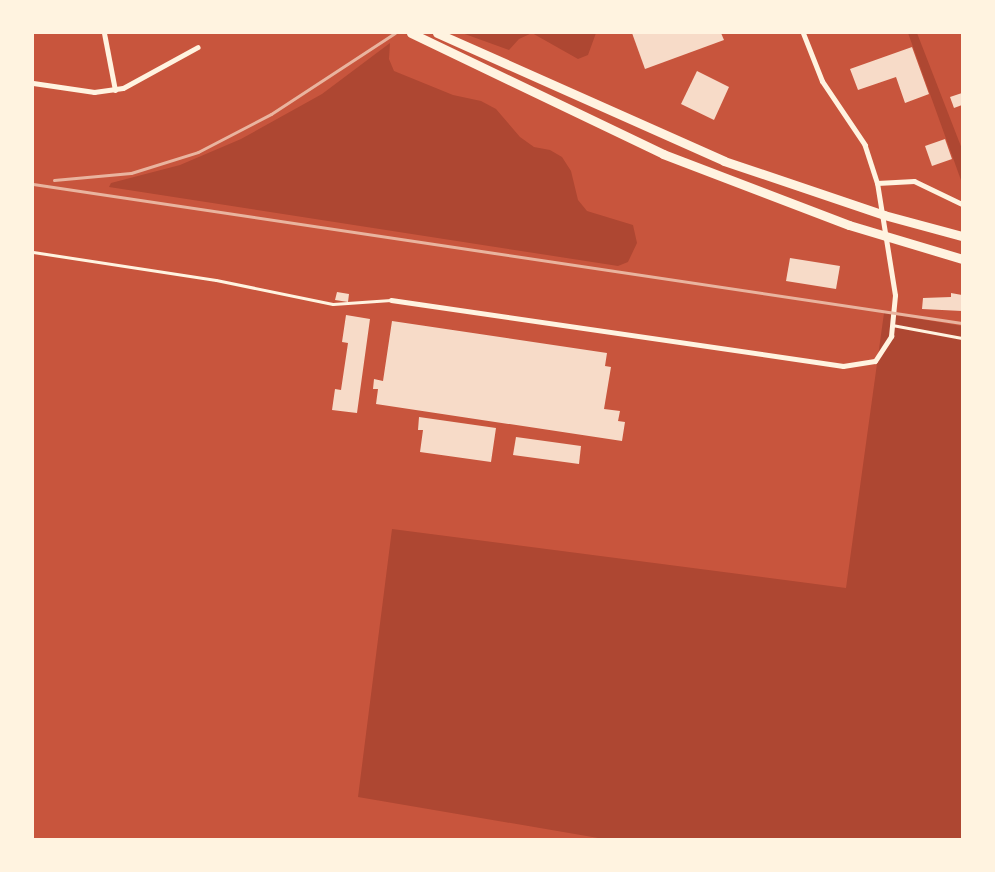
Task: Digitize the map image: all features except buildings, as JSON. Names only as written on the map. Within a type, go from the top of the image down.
[{"type":"main road","points":[[411,33],[663,154],[888,238],[962,259]]},
{"type":"main road","points":[[437,33],[714,156],[884,215],[962,236]]},
{"type":"street","points":[[104,33],[116,90]]},
{"type":"street","points":[[391,300],[855,367],[882,356],[892,325],[894,279],[877,183],[865,145],[822,81],[803,33]]},
{"type":"street","points":[[33,83],[94,92],[116,90],[129,86],[198,47]]},
{"type":"street","points":[[877,183],[914,181],[962,204]]},
{"type":"lane","points":[[33,252],[216,280],[344,305],[391,300]]},
{"type":"lane","points":[[892,325],[962,338]]},
{"type":"shaded area","points":[[462,33],[532,33],[519,39],[509,50]]},
{"type":"shaded area","points":[[532,33],[596,33],[588,55],[578,59]]},
{"type":"shaded area","points":[[908,33],[917,33],[962,149],[962,183]]},
{"type":"shaded area","points":[[390,43],[389,59],[394,71],[453,95],[481,101],[496,109],[520,137],[534,147],[550,150],[562,157],[571,171],[578,200],[587,211],[633,225],[637,243],[628,262],[618,266],[109,187],[111,183],[180,165],[241,139],[322,94]]},
{"type":"shaded area","points":[[884,313],[962,326],[962,839],[604,839],[358,797],[392,529],[846,588]]},
{"type":"railway","points":[[54,180],[131,173],[198,152],[271,114],[395,33]]},
{"type":"railway","points":[[33,184],[962,323]]}]
